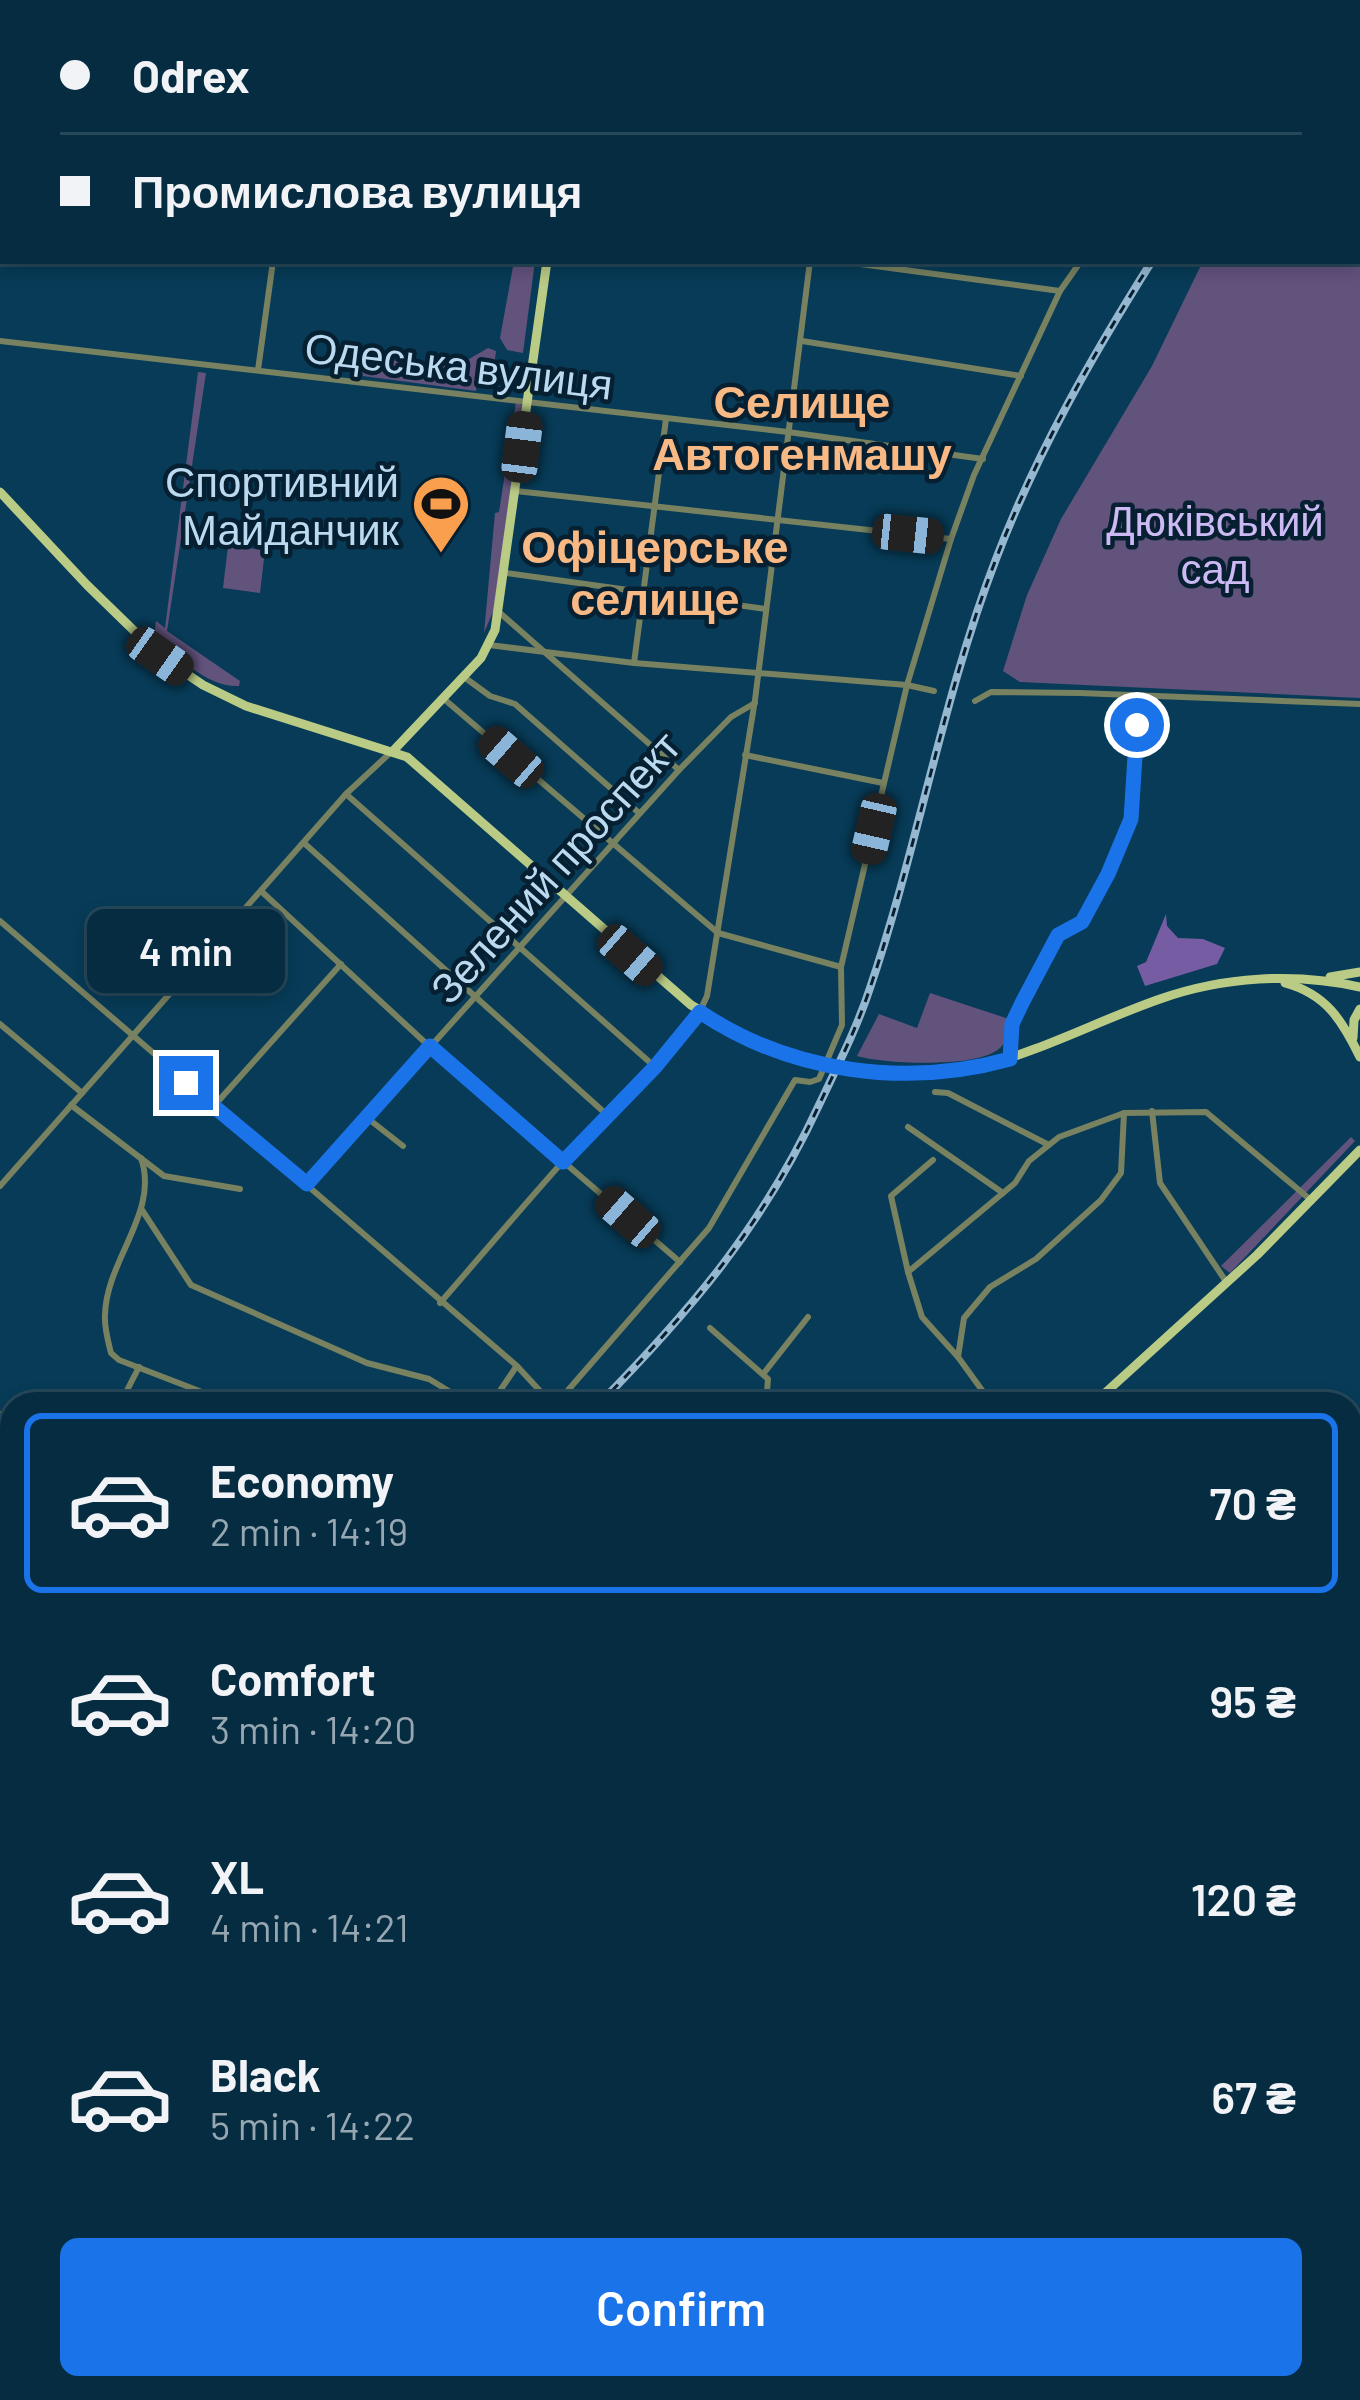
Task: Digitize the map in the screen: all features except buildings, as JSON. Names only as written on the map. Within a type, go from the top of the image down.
[{"type":"main road","points":[[393,751],[489,645],[500,613],[547,264]]},
{"type":"main road","points":[[0,492],[123,622],[184,673],[246,706],[393,751],[418,764],[651,973],[700,1012],[759,1043],[814,1062],[867,1072],[929,1072],[1010,1059],[1160,999],[1211,986],[1360,972]]},
{"type":"main road","points":[[1268,979],[1322,998],[1360,1057]]},
{"type":"main road","points":[[1309,979],[1360,987]]},
{"type":"main road","points":[[1354,1044],[1354,1020],[1360,1009]]},
{"type":"main road","points":[[1106,1392],[1227,1283],[1360,1150]]},
{"type":"street","points":[[258,370],[273,264]]},
{"type":"street","points":[[440,1303],[700,1012],[718,933],[755,703],[810,264]]},
{"type":"street","points":[[860,264],[1060,291]]},
{"type":"street","points":[[565,1392],[709,1228],[795,1080],[819,1078],[842,1025],[841,967],[907,685],[951,539],[1060,291],[1079,264]]},
{"type":"street","name":"Одеська вулиця","points":[[0,341],[983,459]]},
{"type":"street","points":[[802,341],[1021,376]]},
{"type":"street","points":[[634,663],[666,419]]},
{"type":"street","points":[[516,491],[951,539]]},
{"type":"street","points":[[506,573],[766,609]]},
{"type":"street","points":[[500,613],[679,770]]},
{"type":"street","points":[[489,645],[934,691]]},
{"type":"street","points":[[464,677],[490,696],[515,704],[639,814]]},
{"type":"street","points":[[974,701],[991,692],[1360,704]]},
{"type":"street","points":[[1010,1059],[1012,1024],[1023,1001],[1058,935],[1082,922],[1131,819],[1138,696]]},
{"type":"street","points":[[444,699],[718,933],[841,967]]},
{"type":"street","name":"Зелений проспект","points":[[307,1184],[679,770],[731,717],[755,703]]},
{"type":"street","points":[[0,1186],[346,794],[393,751]]},
{"type":"street","points":[[745,755],[884,783]]},
{"type":"street","points":[[346,794],[655,1067]]},
{"type":"street","points":[[304,843],[607,1114]]},
{"type":"street","points":[[261,891],[430,1046],[680,1262]]},
{"type":"street","points":[[0,920],[542,1392]]},
{"type":"street","points":[[213,1107],[341,964]]},
{"type":"street","points":[[0,1024],[82,1093]]},
{"type":"street","points":[[935,1092],[948,1093],[1049,1145]]},
{"type":"street","points":[[71,1105],[164,1176],[240,1189]]},
{"type":"street","points":[[1152,1111],[1160,1183],[1227,1283]]},
{"type":"street","points":[[908,1272],[1004,1193],[1029,1161],[1059,1137],[1124,1113],[1206,1112],[1312,1201]]},
{"type":"street","points":[[958,1357],[964,1318],[990,1287],[1036,1258],[1102,1200],[1121,1173],[1124,1113]]},
{"type":"street","points":[[366,1117],[403,1146]]},
{"type":"street","points":[[908,1126],[1004,1193]]},
{"type":"street","points":[[141,1158],[146,1171],[142,1210],[123,1246],[105,1315],[110,1353],[203,1392]]},
{"type":"street","points":[[933,1160],[891,1196],[922,1318],[983,1392]]},
{"type":"street","points":[[0,1167],[10,1174]]},
{"type":"street","points":[[142,1210],[191,1286],[367,1363],[429,1379],[450,1392]]},
{"type":"street","points":[[764,1373],[808,1317]]},
{"type":"street","points":[[710,1328],[764,1373],[769,1392]]},
{"type":"street","points":[[499,1392],[517,1366]]},
{"type":"street","points":[[126,1392],[139,1367]]},
{"type":"green space","points":[[513,264],[535,264],[523,353],[507,350],[500,338]]},
{"type":"green space","name":"Дюківський сад","points":[[1202,264],[1360,264],[1360,698],[1020,682],[1003,671],[1027,595],[1061,519],[1152,366]]},
{"type":"green space","points":[[488,348],[496,351],[492,383],[477,382],[476,391],[363,376],[357,350],[373,359],[457,366]]},
{"type":"green space","points":[[198,372],[206,373],[167,631],[240,681],[239,686],[205,676],[154,637],[156,621],[165,628]]},
{"type":"green space","points":[[516,402],[522,405],[495,607],[484,633],[495,513],[499,512]]},
{"type":"green space","points":[[228,546],[265,550],[260,593],[223,588]]},
{"type":"green space","points":[[930,993],[1009,1019],[1001,1047],[954,1062],[857,1056],[879,1014],[917,1028]]},
{"type":"green space","points":[[1351,1137],[1355,1141],[1230,1273],[1221,1266]]},
{"type":"shaded area","points":[[1166,914],[1167,926],[1178,938],[1203,939],[1225,948],[1217,964],[1145,986],[1137,966],[1146,962]]},
{"type":"railway","points":[[610,1392],[664,1335],[749,1228],[819,1105],[870,988],[960,665],[996,559],[1066,406],[1150,264]]},
{"type":"place","name":"Спортивний Майданчик","points":[[441,555]]},
{"type":"district","name":"Селище Автогенмашу","points":[[802,426]]},
{"type":"district","name":"Офіцерське селище","points":[[655,571]]},
{"type":"route","points":[[186,1083],[307,1184],[430,1046],[563,1162],[655,1067],[700,1012],[787,1054],[867,1072],[965,1069],[1010,1059],[1012,1024],[1023,1001],[1058,935],[1082,922],[1131,819],[1137,725]]}]
